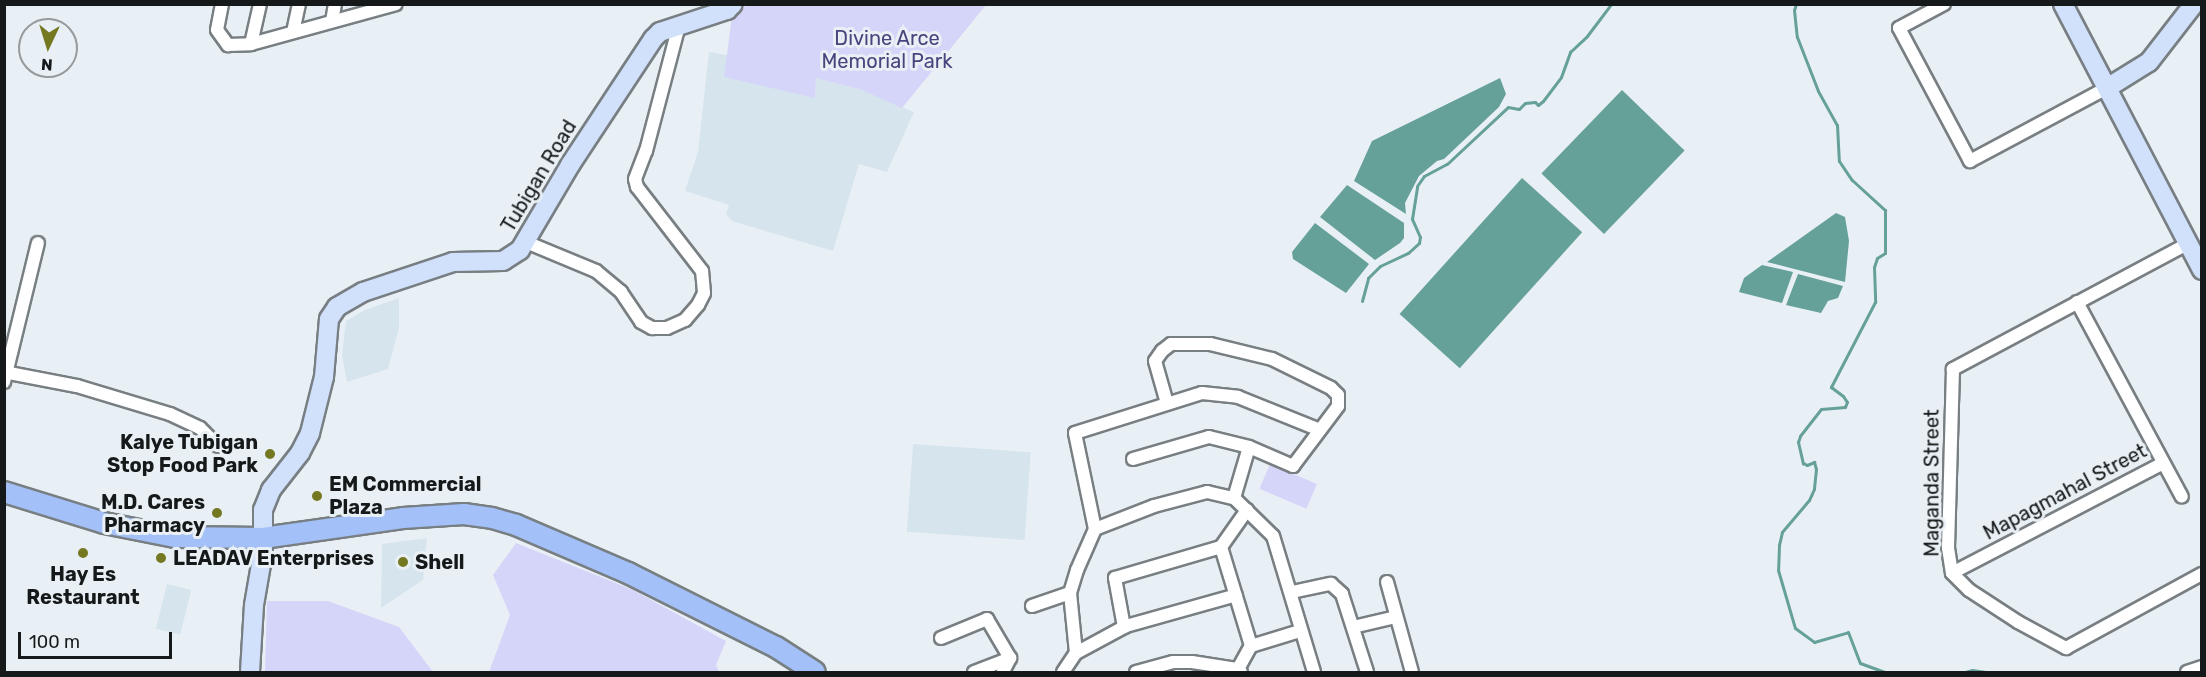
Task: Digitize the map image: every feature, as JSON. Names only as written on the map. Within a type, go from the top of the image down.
[{"type":"main road","points":[[4,492],[104,524],[153,535],[191,538],[263,538],[403,518],[464,514],[492,518],[516,525],[628,573],[776,647],[815,672]]},
{"type":"street","points":[[222,4],[217,30],[228,45],[251,44],[378,6],[396,4]]},
{"type":"street","points":[[251,44],[260,4]]},
{"type":"street","points":[[293,32],[299,4]]},
{"type":"street","points":[[332,21],[335,4]]},
{"type":"street","name":"Tubigan Road","points":[[250,672],[253,615],[266,499],[300,453],[310,433],[324,377],[329,319],[337,307],[363,292],[453,262],[503,261],[520,250],[570,165],[648,45],[660,32],[727,10],[733,4]]},
{"type":"street","points":[[1944,4],[1899,28],[1970,161],[2107,88],[2149,62],[2194,4]]},
{"type":"street","points":[[2063,4],[2202,270]]},
{"type":"street","points":[[526,242],[596,272],[621,292],[641,322],[652,328],[666,328],[685,320],[698,305],[704,293],[702,271],[637,187],[634,179],[646,151],[680,25]]},
{"type":"street","points":[[38,243],[6,376],[77,386],[170,414],[200,428],[218,446]]},
{"type":"street","name":"Maganda Street","points":[[2189,243],[1953,369],[1948,548],[1952,573],[1978,596],[2066,648],[2202,574]]},
{"type":"street","name":"Mapagmahal Street","points":[[1952,573],[2163,463],[2076,302]]},
{"type":"street","points":[[1133,459],[1209,437],[1249,447],[1293,466],[1327,424],[1338,406],[1338,395],[1331,388],[1272,359],[1210,344],[1171,345],[1155,361],[1167,403]]},
{"type":"street","points":[[1076,652],[1070,593],[1077,570],[1095,530],[1075,433],[1202,393],[1238,397],[1320,430]]},
{"type":"street","points":[[1234,498],[1249,447]]},
{"type":"street","points":[[2163,463],[2182,497]]},
{"type":"street","points":[[1095,530],[1154,506],[1207,492],[1234,498],[1273,536],[1292,592],[1300,631],[1314,672]]},
{"type":"street","points":[[1124,627],[1115,578],[1221,547],[1247,510]]},
{"type":"street","points":[[1136,672],[1173,662],[1191,667],[1239,671],[1251,646],[1221,547]]},
{"type":"street","points":[[1387,582],[1412,672]]},
{"type":"street","points":[[1292,592],[1331,585],[1342,594],[1367,672]]},
{"type":"street","points":[[1032,606],[1070,593]]},
{"type":"street","points":[[1063,672],[1076,652],[1124,627],[1236,595]]},
{"type":"street","points":[[1353,627],[1396,617]]},
{"type":"street","points":[[941,638],[987,619],[1010,658]]},
{"type":"street","points":[[1251,646],[1300,631]]},
{"type":"street","points":[[979,672],[1010,658]]},
{"type":"street","points":[[1003,672],[1010,658]]},
{"type":"street","points":[[2187,672],[2202,667]]},
{"type":"shaded area","points":[[709,52],[727,55],[725,77],[815,97],[816,78],[862,90],[914,112],[887,172],[859,164],[833,251],[732,221],[726,214],[729,205],[685,191],[698,152]]},
{"type":"shaded area","points":[[1500,78],[1506,94],[1499,107],[1444,159],[1437,161],[1419,176],[1405,203],[1406,214],[1354,181],[1372,141]]},
{"type":"shaded area","points":[[1622,90],[1685,150],[1604,234],[1541,173]]},
{"type":"shaded area","points":[[1522,178],[1582,232],[1460,368],[1400,314]]},
{"type":"shaded area","points":[[1347,185],[1404,223],[1404,238],[1375,260],[1320,217]]},
{"type":"shaded area","points":[[1836,213],[1845,217],[1849,241],[1845,282],[1767,262]]},
{"type":"shaded area","points":[[1315,223],[1369,264],[1346,293],[1293,259],[1292,252]]},
{"type":"shaded area","points":[[1762,265],[1793,272],[1782,303],[1739,292],[1744,278]]},
{"type":"shaded area","points":[[1798,274],[1843,286],[1838,298],[1828,301],[1821,313],[1786,305]]},
{"type":"shaded area","points":[[399,298],[399,328],[388,369],[347,382],[342,355],[346,321],[365,310]]},
{"type":"shaded area","points":[[913,444],[1031,452],[1025,540],[907,532]]},
{"type":"shaded area","name":"Shell","points":[[427,538],[423,580],[381,608],[382,544]]},
{"type":"shaded area","points":[[167,584],[191,590],[180,635],[156,629]]},
{"type":"green space","name":"Divine Arce Memorial Park","points":[[747,5],[986,5],[902,108],[862,90],[816,78],[815,98],[724,77],[732,16]]},
{"type":"green space","points":[[1270,464],[1317,484],[1306,509],[1259,489]]},
{"type":"green space","points":[[516,543],[633,590],[726,641],[716,665],[719,672],[489,672],[510,615],[493,575]]},
{"type":"green space","points":[[267,601],[328,601],[399,627],[433,672],[265,672]]},
{"type":"waterway","points":[[1362,301],[1368,278],[1380,266],[1408,253],[1419,243],[1420,237],[1412,219],[1417,186],[1424,176],[1447,164],[1508,107],[1519,109],[1525,103],[1535,102],[1538,105],[1543,101],[1561,77],[1570,52],[1587,36],[1611,4]]},
{"type":"waterway","points":[[1796,4],[1794,10],[1797,37],[1818,91],[1837,125],[1839,161],[1852,180],[1885,210],[1885,253],[1877,258],[1874,267],[1875,302],[1831,387],[1843,396],[1847,402],[1845,407],[1821,409],[1800,436],[1798,442],[1803,463],[1807,465],[1814,462],[1816,469],[1814,489],[1809,500],[1782,532],[1778,570],[1795,628],[1814,642],[1848,632],[1860,663],[1885,672]]},
{"type":"waterway","points":[[1965,672],[1972,670],[1986,672]]},
{"type":"place","name":"Kalye Tubigan Stop Food Park","points":[[270,454]]},
{"type":"place","name":"EM Commercial Plaza","points":[[317,496]]},
{"type":"place","name":"M.D. Cares Pharmacy","points":[[217,513]]},
{"type":"place","name":"Hay Es Restaurant","points":[[83,553]]},
{"type":"place","name":"LEADAV Enterprises","points":[[161,558]]},
{"type":"place","name":"Shell","points":[[403,562]]}]
